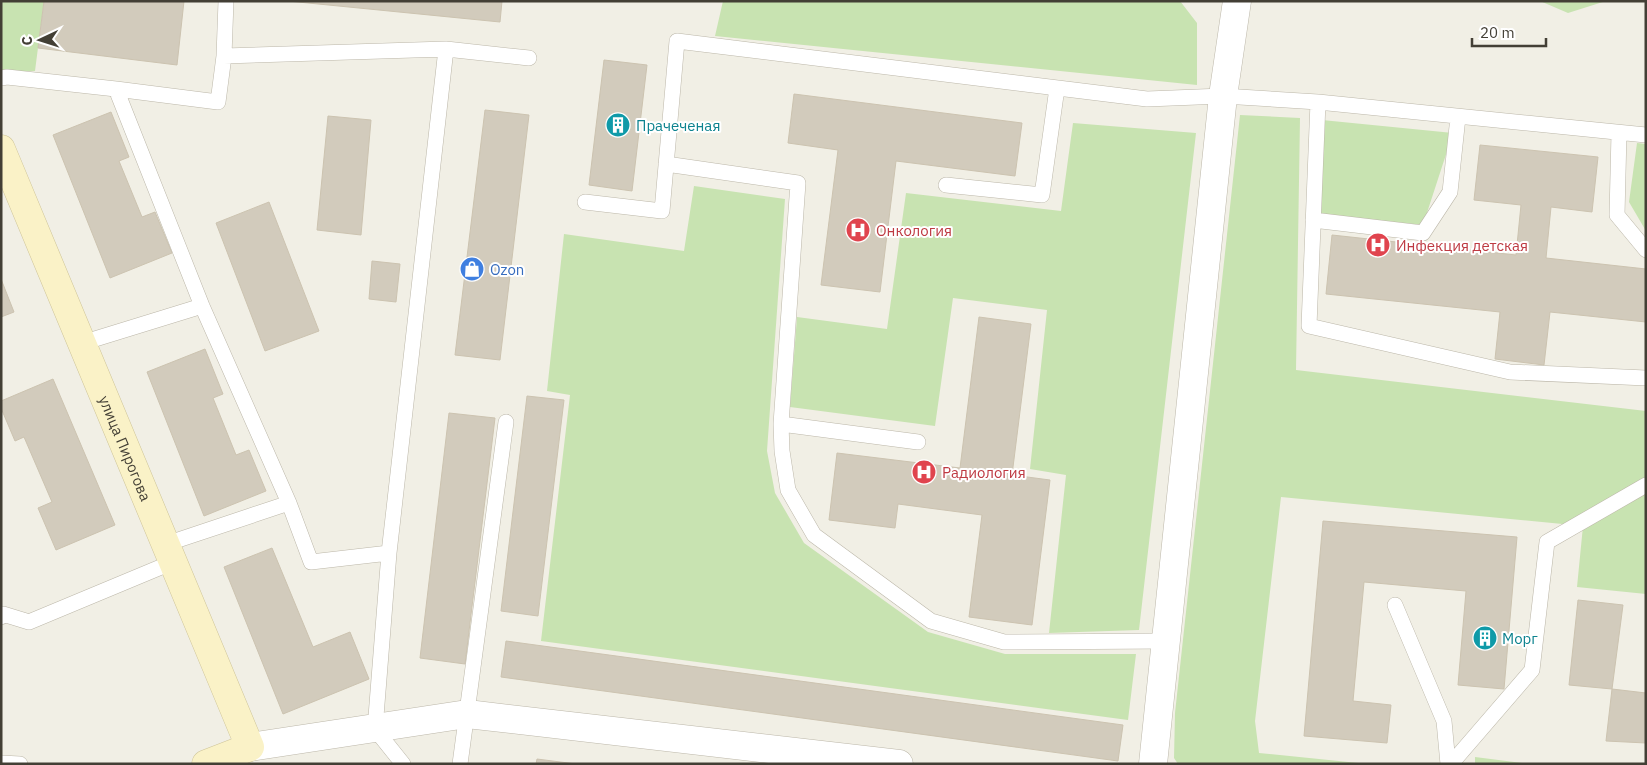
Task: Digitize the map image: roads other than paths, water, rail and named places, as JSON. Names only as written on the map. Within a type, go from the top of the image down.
[{"type":"street","points":[[1153,764],[1223,96],[1237,1]]},
{"type":"street","name":"улица Пирогова","points":[[1,149],[250,748]]},
{"type":"street","points":[[206,764],[250,748],[467,714],[823,759],[899,764]]},
{"type":"lane","points":[[1,78],[8,77],[218,102],[224,56],[226,1]]},
{"type":"lane","points":[[585,202],[662,211],[677,41],[1147,99],[1223,96],[1318,102],[1646,135]]},
{"type":"lane","points":[[224,56],[446,49],[529,58]]},
{"type":"lane","points":[[403,764],[375,729],[389,553],[446,49]]},
{"type":"lane","points":[[946,185],[1042,196],[1057,88]]},
{"type":"lane","points":[[116,89],[202,306],[289,503],[311,562],[389,553]]},
{"type":"lane","points":[[1318,102],[1309,326],[1510,372],[1646,378]]},
{"type":"lane","points":[[1313,220],[1423,233],[1450,192],[1458,117]]},
{"type":"lane","points":[[1620,133],[1617,215],[1646,250]]},
{"type":"lane","points":[[666,164],[798,183],[781,424],[782,451],[788,490],[814,535],[930,621],[1004,642],[1166,641]]},
{"type":"lane","points":[[82,343],[202,306]]},
{"type":"lane","points":[[460,764],[506,422]]},
{"type":"lane","points":[[781,424],[918,442]]},
{"type":"lane","points":[[1449,764],[1532,670],[1547,542],[1646,485]]},
{"type":"lane","points":[[1,616],[3,614],[29,622],[169,553],[289,503]]},
{"type":"lane","points":[[1395,605],[1444,721],[1449,764]]},
{"type":"lane","points":[[1,763],[20,764]]},
{"type":"place","name":"Прачеченая","points":[[618,125]]},
{"type":"place","name":"Онкология","points":[[858,230]]},
{"type":"place","name":"Инфекция детская","points":[[1378,245]]},
{"type":"place","name":"Ozon","points":[[472,269]]},
{"type":"place","name":"Радиология","points":[[924,472]]},
{"type":"place","name":"Морг","points":[[1485,638]]}]
